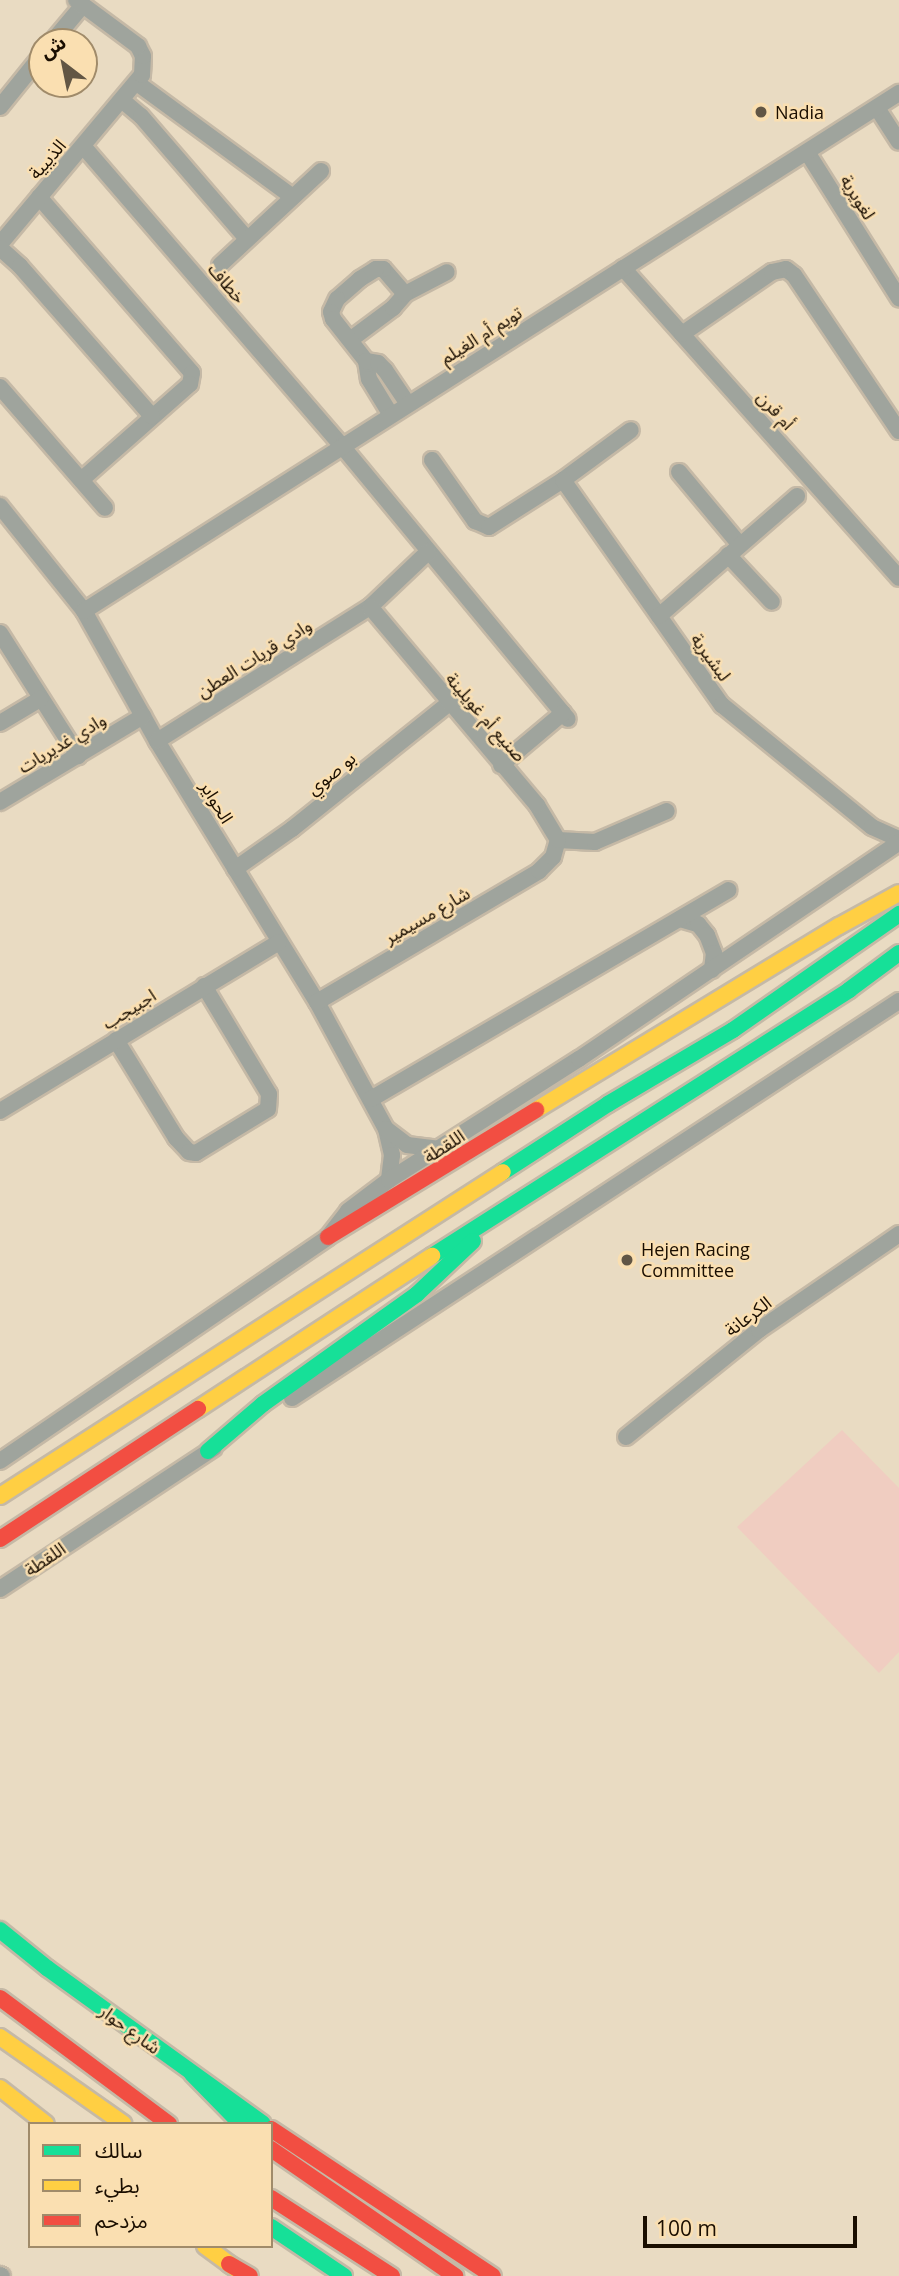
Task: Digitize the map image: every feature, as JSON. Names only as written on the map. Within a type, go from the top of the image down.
[{"type":"main road","points":[[328,1237],[839,926],[899,893]]},
{"type":"main road","points":[[0,1496],[608,1104],[733,1030],[899,914]]},
{"type":"main road","points":[[0,1539],[494,1215],[775,1038],[899,953]]},
{"type":"main road","points":[[446,1145],[504,1130]]},
{"type":"main road","points":[[208,1451],[263,1404],[439,1276],[494,1215]]},
{"type":"main road","name":"شارع حوار","points":[[0,1930],[191,2074],[260,2122]]},
{"type":"main road","points":[[0,1998],[166,2122]]},
{"type":"main road","points":[[0,2037],[121,2122]]},
{"type":"main road","points":[[191,2074],[239,2122]]},
{"type":"main road","points":[[0,2088],[43,2122]]},
{"type":"main road","points":[[273,2130],[493,2276]]},
{"type":"main road","points":[[273,2150],[455,2276]]},
{"type":"main road","points":[[273,2199],[392,2276]]},
{"type":"main road","points":[[273,2228],[344,2276]]},
{"type":"main road","points":[[208,2248],[247,2276]]},
{"type":"street","points":[[61,28],[79,2],[138,46],[143,67],[137,83],[293,197]]},
{"type":"street","points":[[0,107],[28,72]]},
{"type":"street","name":"الذيبية","points":[[0,246],[137,83]]},
{"type":"street","name":"تويم أم الغيلم","points":[[84,611],[899,93]]},
{"type":"street","points":[[123,100],[247,239]]},
{"type":"street","points":[[154,132],[173,108]]},
{"type":"street","points":[[877,108],[899,142]]},
{"type":"street","name":"خطاف","points":[[83,146],[342,446]]},
{"type":"street","name":"لغويرية","points":[[807,152],[899,298]]},
{"type":"street","points":[[220,265],[321,171]]},
{"type":"street","points":[[39,197],[190,370],[190,384],[81,480]]},
{"type":"street","points":[[0,246],[152,416]]},
{"type":"street","name":"أم قرن","points":[[623,268],[899,579]]},
{"type":"street","points":[[391,415],[369,379],[366,361],[331,312],[337,299],[376,269],[383,269],[405,294]]},
{"type":"street","points":[[682,334],[772,272],[786,269],[899,431]]},
{"type":"street","points":[[350,340],[393,308],[405,294],[447,272]]},
{"type":"street","points":[[366,361],[378,363],[385,370],[408,404]]},
{"type":"street","points":[[0,387],[105,508]]},
{"type":"street","points":[[432,460],[475,521],[484,526],[499,523],[631,430]]},
{"type":"street","points":[[342,446],[566,716],[501,765]]},
{"type":"street","points":[[679,472],[772,603]]},
{"type":"street","name":"لبشيرية","points":[[562,480],[722,705],[866,822],[899,841]]},
{"type":"street","points":[[659,616],[797,496]]},
{"type":"street","name":"الحواير","points":[[0,506],[6,524],[84,611],[157,741],[317,1002],[386,1129],[392,1155],[389,1180]]},
{"type":"street","points":[[370,607],[428,552]]},
{"type":"street","name":"صنيع أم غويلينة","points":[[370,607],[448,704],[537,805],[558,840]]},
{"type":"street","name":"وادي قريات العطن","points":[[157,741],[370,607]]},
{"type":"street","points":[[0,633],[74,758]]},
{"type":"street","points":[[0,723],[40,699]]},
{"type":"street","name":"بو صوي","points":[[235,869],[292,829],[448,704]]},
{"type":"street","name":"وادي غديريات","points":[[0,802],[144,716]]},
{"type":"street","points":[[558,840],[595,842],[667,811]]},
{"type":"street","points":[[866,822],[873,836],[875,859]]},
{"type":"street","name":"شارع مسيمير","points":[[317,1002],[539,872],[552,857],[558,840]]},
{"type":"street","name":"اللقطة","points":[[0,1461],[328,1237],[348,1211],[389,1180],[712,970],[899,841]]},
{"type":"street","points":[[371,1099],[728,890]]},
{"type":"street","points":[[704,905],[714,953],[712,970]]},
{"type":"street","points":[[680,919],[698,924],[722,943],[740,951]]},
{"type":"street","name":"اجبيجب","points":[[0,1111],[279,943]]},
{"type":"street","points":[[116,1040],[180,1144],[189,1152],[196,1153],[268,1109],[269,1094],[204,986]]},
{"type":"street","name":"اللقطة","points":[[0,1589],[899,1001]]},
{"type":"street","points":[[386,1129],[407,1145],[446,1145]]},
{"type":"street","name":"الكرعانة","points":[[626,1437],[759,1330],[899,1234]]},
{"type":"shaded area","points":[[842,1430],[899,1488],[899,1652],[879,1673],[737,1527]]},
{"type":"traffic: fast","points":[[503,1172],[608,1104],[733,1030],[899,914]]},
{"type":"traffic: fast","points":[[432,1256],[849,990],[899,953]]},
{"type":"traffic: fast","points":[[208,1451],[263,1404],[417,1294],[473,1241]]},
{"type":"traffic: fast","points":[[0,1930],[47,1968],[260,2122]]},
{"type":"traffic: fast","points":[[192,2074],[239,2122]]},
{"type":"traffic: fast","points":[[273,2228],[344,2276]]},
{"type":"traffic: slow","points":[[536,1110],[839,926],[899,893]]},
{"type":"traffic: slow","points":[[0,1496],[503,1172]]},
{"type":"traffic: slow","points":[[198,1409],[432,1256]]},
{"type":"traffic: slow","points":[[0,2037],[121,2122]]},
{"type":"traffic: slow","points":[[0,2088],[43,2122]]},
{"type":"traffic: slow","points":[[208,2248],[243,2274]]},
{"type":"traffic: jam","points":[[328,1237],[536,1110]]},
{"type":"traffic: jam","points":[[0,1539],[198,1409]]},
{"type":"traffic: jam","points":[[0,1998],[166,2122]]},
{"type":"traffic: jam","points":[[273,2130],[493,2276]]},
{"type":"traffic: jam","points":[[273,2150],[455,2276]]},
{"type":"traffic: jam","points":[[273,2199],[392,2276]]},
{"type":"traffic: jam","points":[[229,2264],[250,2276]]},
{"type":"place","name":"Nadia","points":[[761,112]]},
{"type":"place","name":"Hejen Racing Committee","points":[[627,1260]]}]
